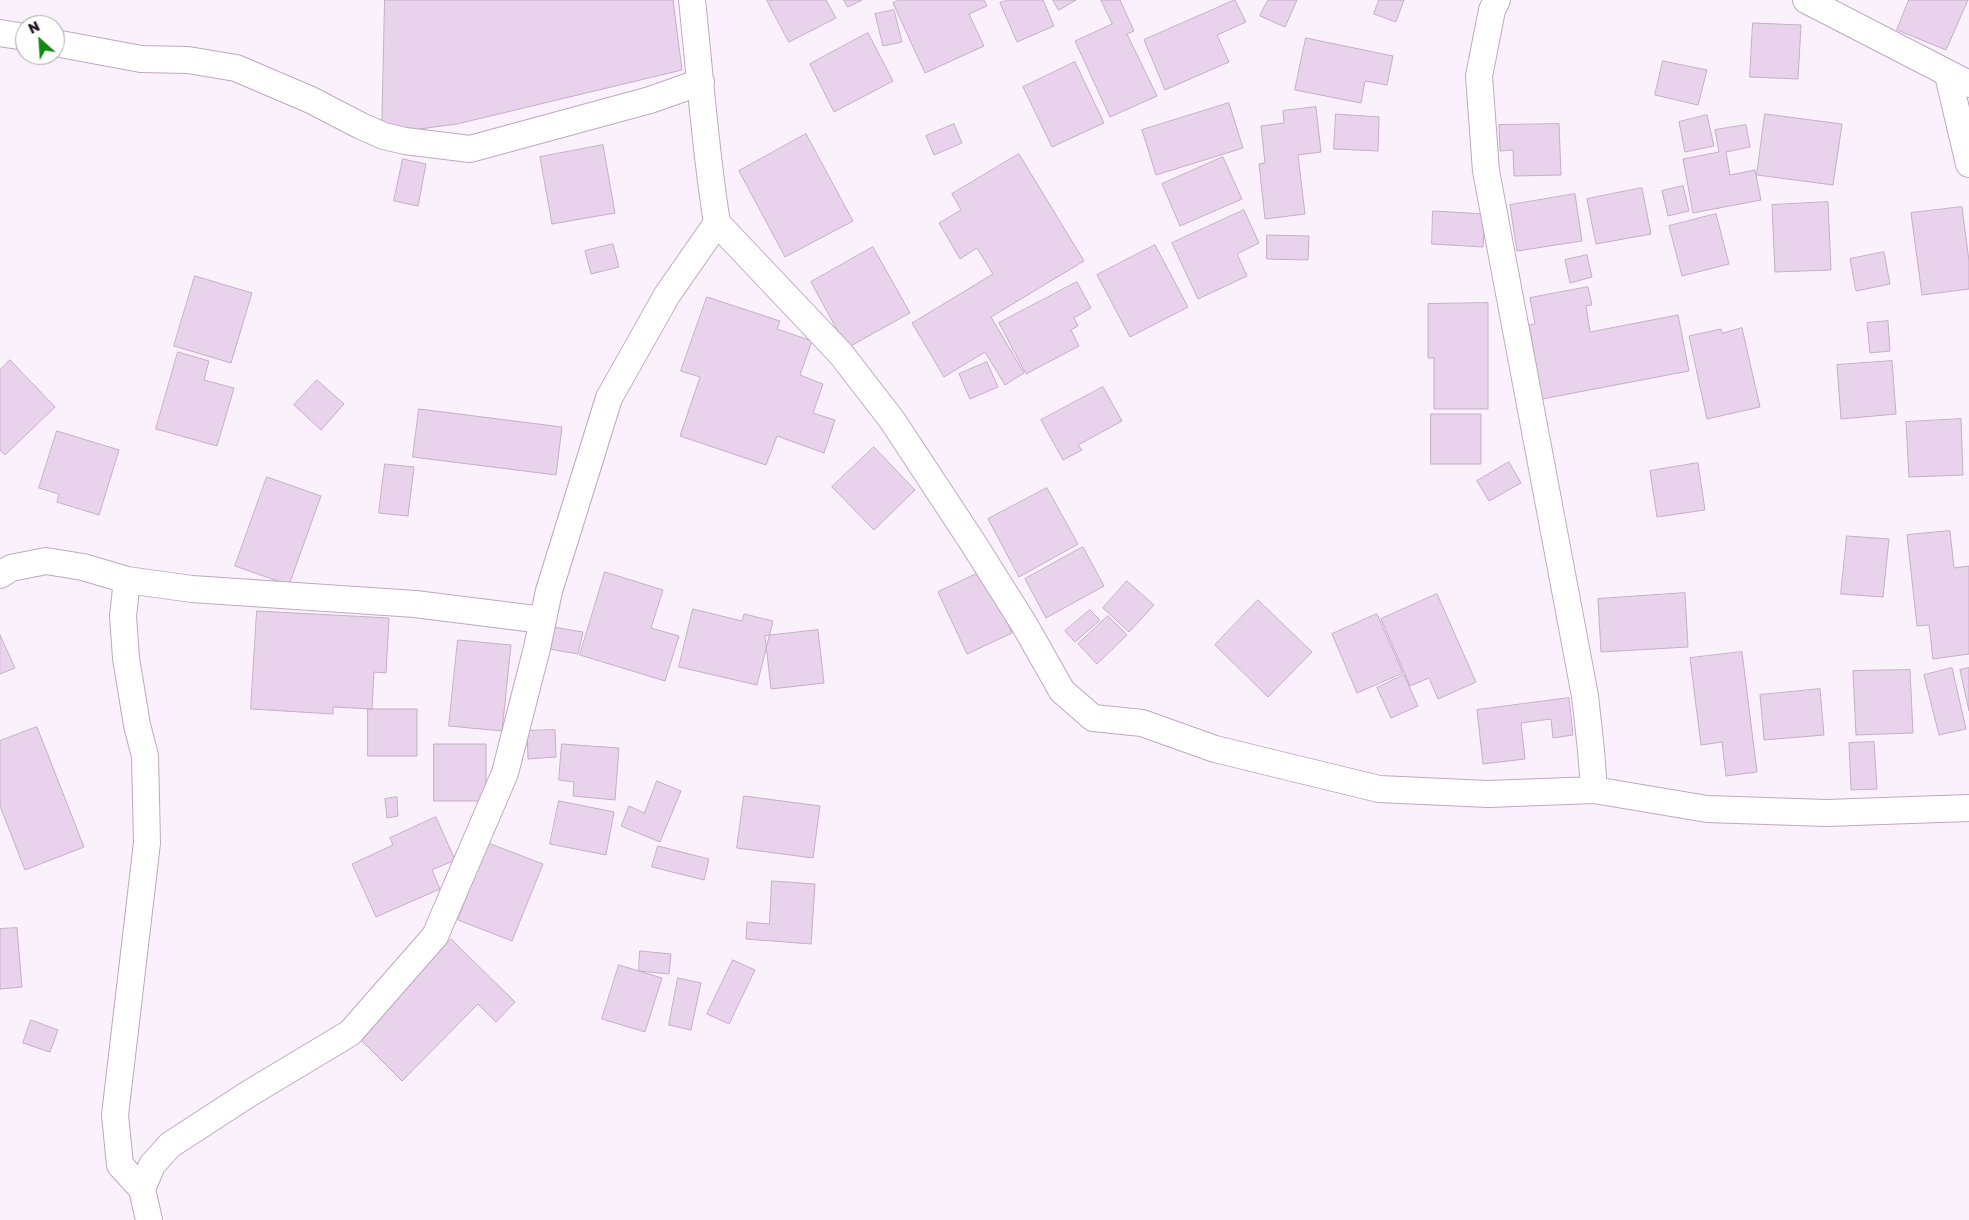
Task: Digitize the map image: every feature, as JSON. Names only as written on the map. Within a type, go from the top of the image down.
[{"type":"street","points":[[692,0],[707,160],[717,223],[841,354],[892,420],[973,542],[1062,690],[1093,718],[1142,723],[1215,749],[1379,788],[1488,794],[1594,790],[1707,809],[1826,812],[1969,808]]},
{"type":"street","points":[[1497,0],[1492,10],[1479,76],[1486,171],[1585,696],[1592,750],[1594,790]]},
{"type":"street","points":[[1806,0],[1958,80],[1969,164]]},
{"type":"street","points":[[0,33],[15,35]]},
{"type":"street","points":[[65,45],[140,59],[188,60],[236,68],[311,100],[384,136],[405,141],[470,149],[650,100],[701,82]]},
{"type":"street","points":[[142,1189],[152,1166],[170,1145],[250,1093],[350,1033],[435,936],[505,774],[538,648],[548,591],[609,398],[667,296],[717,223]]},
{"type":"street","points":[[0,575],[11,568],[46,561],[83,566],[127,580],[192,589],[415,604],[543,620]]},
{"type":"street","points":[[127,580],[123,616],[126,658],[137,725],[145,756],[147,843],[115,1115],[120,1165],[142,1189],[149,1220]]},
{"type":"building","points":[[385,0],[673,0],[682,70],[457,124],[382,134]]},
{"type":"building","points":[[767,0],[826,0],[836,18],[789,42]]},
{"type":"building","points":[[844,0],[862,0],[848,7]]},
{"type":"building","points":[[900,0],[984,0],[987,6],[969,14],[984,46],[925,73],[893,3]]},
{"type":"building","points":[[1008,0],[1043,0],[1054,26],[1017,42],[1000,3]]},
{"type":"building","points":[[1053,0],[1076,0],[1059,10]]},
{"type":"building","points":[[1101,0],[1120,0],[1134,31],[1127,34],[1157,96],[1110,117],[1075,41],[1112,24]]},
{"type":"building","points":[[1235,0],[1246,22],[1217,35],[1229,62],[1165,90],[1144,40]]},
{"type":"building","points":[[1268,0],[1297,0],[1285,27],[1260,16]]},
{"type":"building","points":[[1379,0],[1404,0],[1396,22],[1374,14]]},
{"type":"building","points":[[1909,0],[1968,0],[1946,50],[1897,30]]},
{"type":"building","points":[[894,10],[902,42],[883,46],[875,14]]},
{"type":"building","points":[[1753,23],[1801,25],[1798,79],[1750,77]]},
{"type":"building","points":[[868,33],[893,81],[834,112],[810,64]]},
{"type":"building","points":[[1306,38],[1393,56],[1387,85],[1365,81],[1361,103],[1295,90]]},
{"type":"building","points":[[1663,61],[1707,70],[1698,105],[1655,95]]},
{"type":"building","points":[[1075,62],[1104,123],[1052,147],[1023,87]]},
{"type":"building","points":[[1229,103],[1243,148],[1156,175],[1142,130]]},
{"type":"building","points":[[1316,107],[1321,152],[1298,155],[1305,214],[1265,219],[1259,164],[1265,163],[1261,126],[1284,123],[1283,111]]},
{"type":"building","points":[[1336,114],[1379,117],[1378,151],[1334,149]]},
{"type":"building","points":[[1765,114],[1842,124],[1833,185],[1757,175]]},
{"type":"building","points":[[1707,115],[1714,146],[1685,152],[1679,122]]},
{"type":"building","points":[[954,124],[962,143],[934,155],[926,136]]},
{"type":"building","points":[[1559,124],[1561,175],[1514,176],[1513,150],[1500,151],[1499,125]]},
{"type":"building","points":[[1746,125],[1750,147],[1726,152],[1730,175],[1755,170],[1761,200],[1693,213],[1683,159],[1719,152],[1715,130]]},
{"type":"building","points":[[806,134],[853,221],[785,257],[739,171]]},
{"type":"building","points":[[603,145],[615,213],[552,224],[540,157]]},
{"type":"building","points":[[1019,154],[1084,261],[991,317],[1024,373],[1005,385],[985,352],[944,377],[912,323],[993,274],[977,248],[960,259],[939,223],[961,210],[952,194]]},
{"type":"building","points":[[1223,157],[1242,199],[1180,226],[1162,184]]},
{"type":"building","points":[[403,159],[426,164],[418,206],[394,201]]},
{"type":"building","points":[[1683,186],[1689,211],[1668,216],[1662,191]]},
{"type":"building","points":[[1642,188],[1651,234],[1596,244],[1587,199]]},
{"type":"building","points":[[1575,194],[1582,241],[1517,251],[1510,205]]},
{"type":"building","points":[[1828,202],[1831,270],[1775,272],[1772,205]]},
{"type":"building","points":[[1962,207],[1969,261],[1969,289],[1922,295],[1911,213]]},
{"type":"building","points":[[1244,210],[1259,243],[1237,254],[1247,276],[1198,299],[1172,243]]},
{"type":"building","points":[[1433,211],[1485,214],[1483,247],[1432,244]]},
{"type":"building","points":[[1716,214],[1729,264],[1682,276],[1669,226]]},
{"type":"building","points":[[1267,235],[1309,236],[1308,260],[1267,259]]},
{"type":"building","points":[[613,244],[619,267],[591,274],[585,251]]},
{"type":"building","points":[[1155,245],[1188,307],[1130,337],[1097,275]]},
{"type":"building","points":[[873,247],[910,313],[847,348],[811,282]]},
{"type":"building","points":[[1884,252],[1890,284],[1856,291],[1850,259]]},
{"type":"building","points":[[1587,255],[1592,277],[1570,283],[1565,260]]},
{"type":"building","points":[[195,276],[252,293],[231,363],[174,346]]},
{"type":"building","points":[[1077,282],[1091,308],[1074,318],[1078,326],[1071,330],[1079,346],[1026,374],[999,323]]},
{"type":"building","points":[[1588,287],[1592,305],[1586,306],[1590,332],[1678,315],[1689,371],[1542,399],[1529,325],[1535,324],[1530,298]]},
{"type":"building","points":[[707,297],[780,321],[777,329],[812,341],[800,375],[823,384],[813,413],[835,420],[824,453],[777,436],[766,465],[680,436],[700,377],[681,371]]},
{"type":"building","points":[[1488,303],[1488,409],[1434,409],[1434,358],[1428,358],[1428,304]]},
{"type":"building","points":[[1888,321],[1890,351],[1870,353],[1867,323]]},
{"type":"building","points":[[1742,328],[1760,407],[1707,419],[1689,336],[1721,329],[1722,333]]},
{"type":"building","points":[[178,352],[209,361],[204,380],[234,388],[217,446],[156,429]]},
{"type":"building","points":[[10,360],[55,407],[5,455],[0,450],[0,370]]},
{"type":"building","points":[[1892,361],[1896,414],[1841,419],[1837,365]]},
{"type":"building","points":[[987,362],[998,387],[970,399],[959,374]]},
{"type":"building","points":[[317,380],[344,404],[321,430],[294,405]]},
{"type":"building","points":[[1103,387],[1122,421],[1078,445],[1082,450],[1063,460],[1041,420]]},
{"type":"building","points":[[419,409],[562,427],[556,475],[413,457]]},
{"type":"building","points":[[1431,414],[1481,414],[1481,464],[1431,464]]},
{"type":"building","points":[[1961,419],[1963,475],[1909,477],[1906,422]]},
{"type":"building","points":[[57,431],[119,450],[99,515],[57,502],[59,494],[39,488]]},
{"type":"building","points":[[874,447],[915,490],[874,530],[832,487]]},
{"type":"building","points":[[1509,462],[1521,483],[1489,501],[1477,481]]},
{"type":"building","points":[[1698,463],[1705,510],[1657,517],[1650,471]]},
{"type":"building","points":[[385,464],[414,467],[408,516],[379,513]]},
{"type":"building","points":[[267,477],[321,496],[289,585],[235,566]]},
{"type":"building","points":[[1047,488],[1078,544],[1019,577],[988,519]]},
{"type":"building","points":[[1950,531],[1954,568],[1969,566],[1969,654],[1933,659],[1929,625],[1917,626],[1907,535]]},
{"type":"building","points":[[1847,536],[1889,539],[1883,597],[1841,594]]},
{"type":"building","points":[[1083,547],[1104,586],[1046,618],[1025,579]]},
{"type":"building","points":[[983,571],[1012,633],[967,654],[938,592]]},
{"type":"building","points":[[605,572],[663,590],[651,628],[679,636],[665,681],[580,655]]},
{"type":"building","points":[[1127,581],[1154,605],[1129,632],[1103,608]]},
{"type":"building","points":[[1685,593],[1688,647],[1601,652],[1598,599]]},
{"type":"building","points":[[1437,594],[1476,682],[1438,699],[1429,678],[1410,686],[1381,619]]},
{"type":"building","points":[[1258,600],[1312,652],[1268,697],[1215,645]]},
{"type":"building","points":[[693,609],[742,621],[744,614],[773,621],[757,685],[679,667]]},
{"type":"building","points":[[1090,610],[1100,620],[1075,642],[1065,631]]},
{"type":"building","points":[[257,611],[389,618],[386,673],[374,672],[372,709],[333,707],[333,714],[251,709]]},
{"type":"building","points":[[1377,614],[1403,673],[1357,693],[1332,634]]},
{"type":"building","points":[[1108,616],[1127,635],[1097,664],[1078,644]]},
{"type":"building","points":[[553,627],[583,632],[578,654],[549,649]]},
{"type":"building","points":[[818,630],[824,683],[771,689],[765,636]]},
{"type":"building","points":[[0,635],[15,668],[0,674]]},
{"type":"building","points":[[458,640],[511,645],[502,731],[449,726]]},
{"type":"building","points":[[1742,652],[1757,772],[1726,776],[1722,742],[1701,745],[1690,658]]},
{"type":"building","points":[[1952,668],[1966,729],[1939,735],[1924,675]]},
{"type":"building","points":[[1969,668],[1969,711],[1960,670]]},
{"type":"building","points":[[1910,670],[1913,733],[1856,735],[1853,671]]},
{"type":"building","points":[[1404,675],[1418,706],[1391,718],[1377,688]]},
{"type":"building","points":[[1820,689],[1824,735],[1764,740],[1760,695]]},
{"type":"building","points":[[1569,698],[1573,735],[1553,738],[1551,719],[1521,723],[1525,759],[1483,764],[1477,710]]},
{"type":"building","points":[[368,709],[417,709],[417,756],[368,756]]},
{"type":"building","points":[[37,727],[84,847],[25,870],[0,806],[0,741]]},
{"type":"building","points":[[555,730],[556,757],[528,759],[527,731]]},
{"type":"building","points":[[1874,742],[1877,789],[1851,790],[1849,743]]},
{"type":"building","points":[[434,744],[486,744],[486,801],[434,801]]},
{"type":"building","points":[[562,744],[619,748],[615,800],[573,796],[574,782],[559,780]]},
{"type":"building","points":[[657,781],[681,791],[660,842],[621,826],[629,806],[644,813]]},
{"type":"building","points":[[744,796],[820,806],[813,858],[737,848]]},
{"type":"building","points":[[397,797],[398,816],[387,818],[385,799]]},
{"type":"building","points":[[559,801],[614,812],[606,855],[550,844]]},
{"type":"building","points":[[436,817],[455,860],[432,870],[440,889],[376,917],[352,864],[393,845],[390,838]]},
{"type":"building","points":[[488,843],[543,864],[512,941],[458,920]]},
{"type":"building","points":[[658,846],[709,859],[704,880],[652,867]]},
{"type":"building","points":[[772,881],[815,884],[811,944],[746,939],[747,922],[769,924]]},
{"type":"building","points":[[17,928],[22,987],[0,989],[0,929]]},
{"type":"building","points":[[451,939],[515,1002],[496,1022],[478,1004],[402,1081],[356,1035]]},
{"type":"building","points":[[640,951],[671,954],[669,974],[639,971]]},
{"type":"building","points":[[733,960],[755,970],[729,1024],[707,1014]]},
{"type":"building","points":[[619,965],[662,978],[645,1032],[602,1019]]},
{"type":"building","points":[[678,978],[701,983],[691,1030],[669,1025]]},
{"type":"building","points":[[31,1020],[58,1030],[50,1052],[23,1043]]}]
